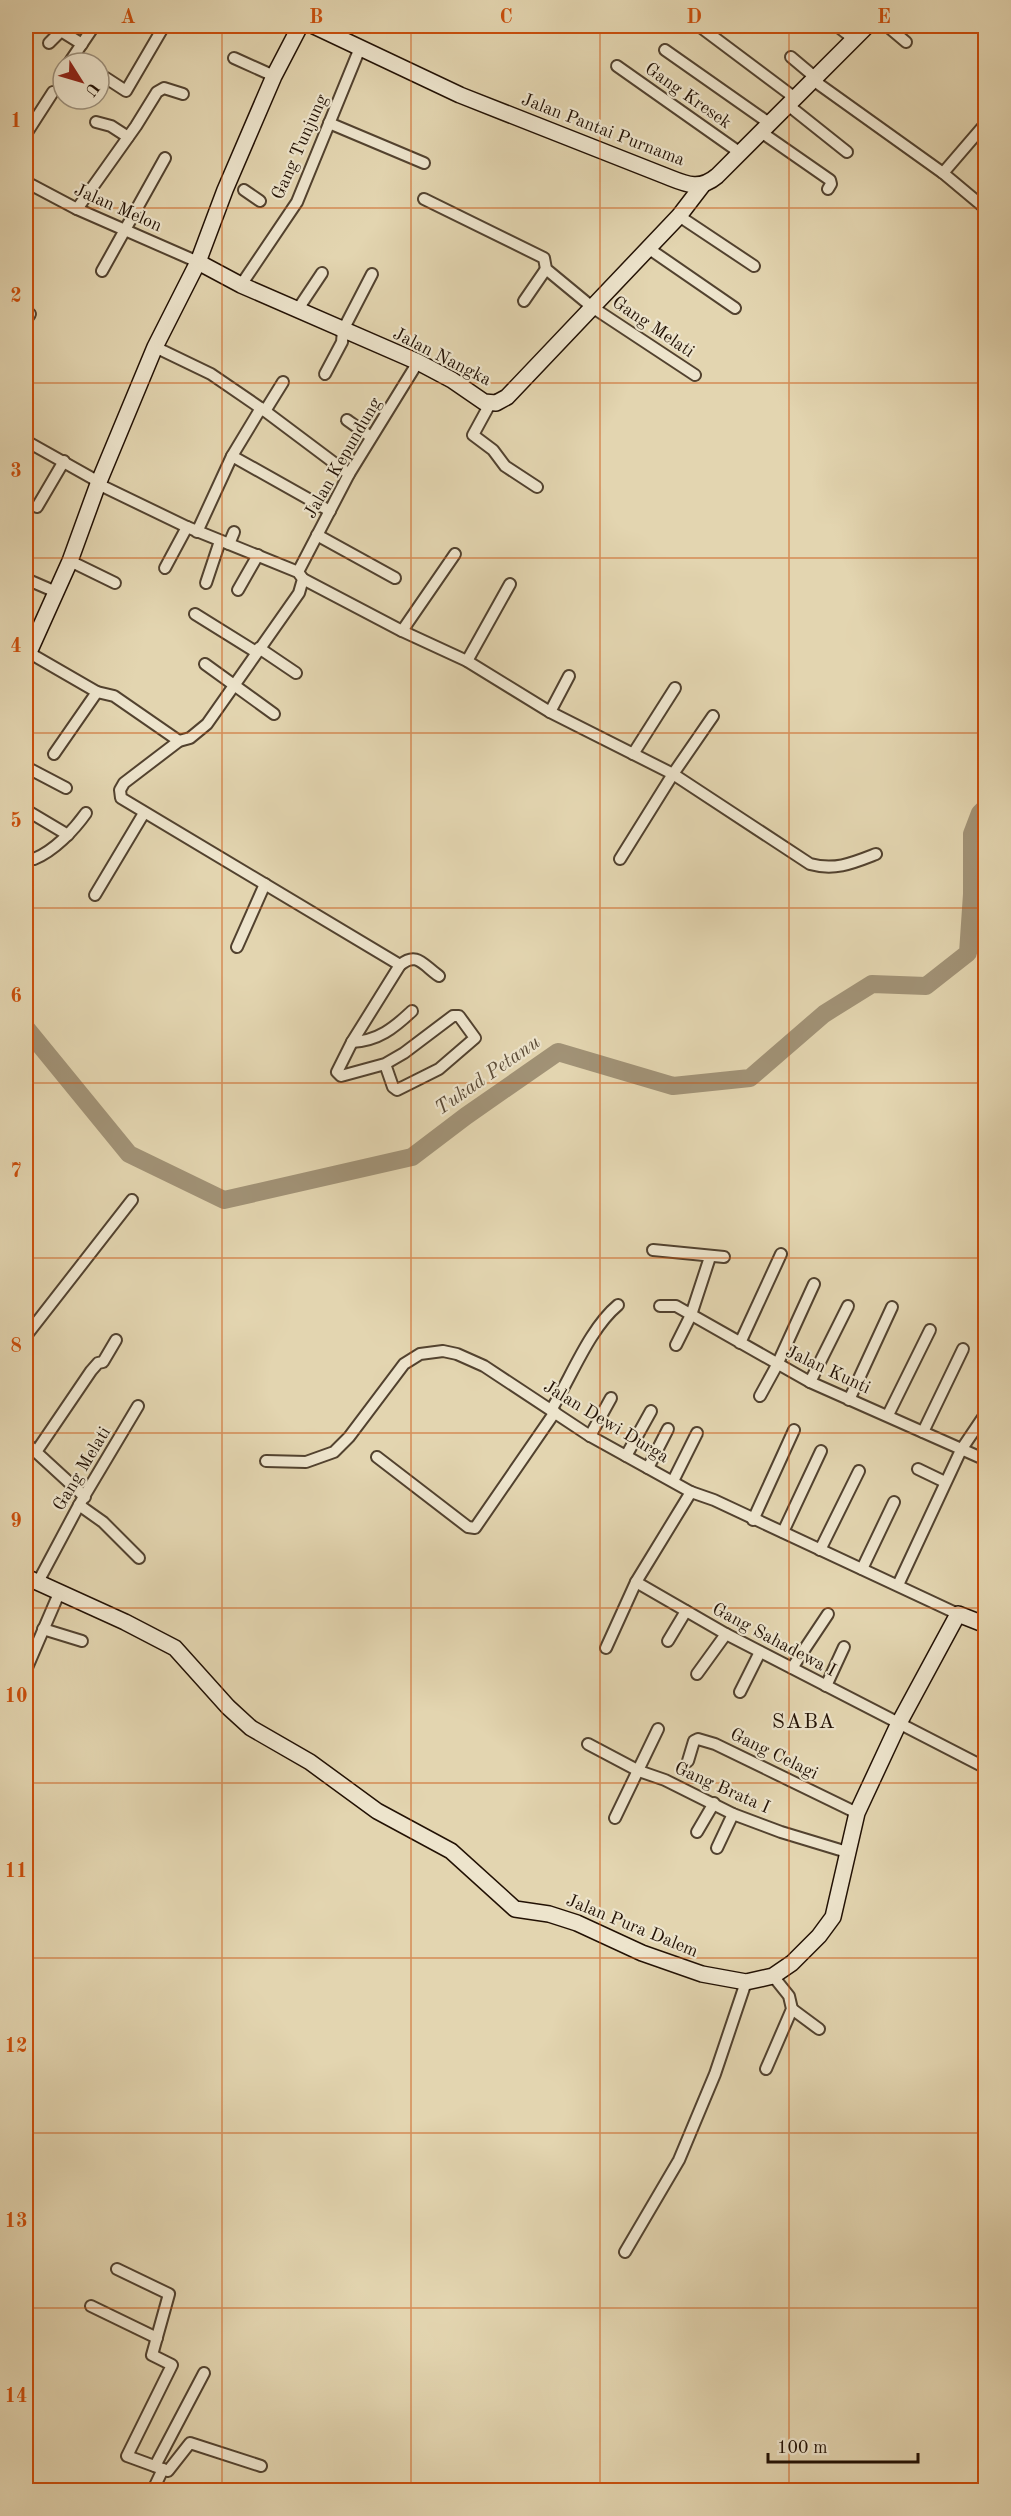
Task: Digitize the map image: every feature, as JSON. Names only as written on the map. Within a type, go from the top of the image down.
[{"type":"street","points":[[77,51],[94,26]]},
{"type":"street","points":[[111,81],[125,91],[127,90],[164,26]]},
{"type":"street","points":[[179,741],[114,696],[97,692],[27,654],[70,561],[98,483],[155,347],[198,262],[225,190],[274,76],[300,26]]},
{"type":"street","points":[[699,26],[792,101],[847,152]]},
{"type":"street","points":[[837,26],[854,39]]},
{"type":"street","name":"Jalan Pantai Purnama","points":[[323,27],[360,48],[460,95],[663,175],[687,184],[702,186],[717,176],[867,26]]},
{"type":"street","points":[[887,26],[906,42]]},
{"type":"street","points":[[49,44],[61,32],[82,44]]},
{"type":"street","name":"Gang Tunjung","points":[[240,285],[297,202],[360,48]]},
{"type":"street","points":[[665,50],[830,180],[831,184],[828,189]]},
{"type":"street","points":[[791,57],[820,85],[943,173],[986,209]]},
{"type":"street","points":[[234,58],[274,76]]},
{"type":"street","name":"Gang Kresek","points":[[617,66],[739,152]]},
{"type":"street","points":[[77,209],[160,89],[164,88],[183,94]]},
{"type":"street","points":[[26,134],[51,95]]},
{"type":"street","points":[[96,122],[111,126],[128,137]]},
{"type":"street","points":[[329,123],[424,163]]},
{"type":"street","points":[[943,173],[986,123]]},
{"type":"street","points":[[102,271],[165,158]]},
{"type":"street","name":"Jalan Melon","points":[[27,186],[198,262]]},
{"type":"street","name":"Jalan Nangka","points":[[198,262],[240,285],[417,362],[452,380],[484,402],[496,402],[507,397],[679,216],[702,186]]},
{"type":"street","points":[[244,190],[260,201]]},
{"type":"street","name":"Gang Melati","points":[[424,199],[544,258],[546,269],[592,307],[695,375]]},
{"type":"street","points":[[679,216],[754,266]]},
{"type":"street","points":[[648,248],[735,308]]},
{"type":"street","points":[[524,301],[546,269]]},
{"type":"street","points":[[298,309],[322,273]]},
{"type":"street","points":[[325,374],[342,342],[343,330],[372,274]]},
{"type":"street","points":[[155,347],[211,374],[263,409],[350,474]]},
{"type":"street","name":"Jalan Kepundung","points":[[144,813],[121,798],[121,788],[179,741],[190,738],[207,724],[235,687],[257,650],[299,592],[301,576],[317,535],[371,437],[417,362]]},
{"type":"street","points":[[198,532],[232,456],[283,382]]},
{"type":"street","points":[[491,402],[473,435],[493,450],[505,466],[537,487]]},
{"type":"street","points":[[347,420],[371,437]]},
{"type":"street","points":[[26,441],[64,461],[98,483],[198,532],[258,555],[402,631],[467,661],[550,712],[673,774],[810,864],[825,868],[844,866],[876,854]]},
{"type":"street","points":[[232,456],[330,511]]},
{"type":"street","points":[[37,507],[64,461]]},
{"type":"street","points":[[165,568],[187,527]]},
{"type":"street","points":[[206,583],[224,543],[234,532]]},
{"type":"street","points":[[317,535],[394,578]]},
{"type":"street","points":[[402,631],[455,554]]},
{"type":"street","points":[[238,590],[258,555]]},
{"type":"street","points":[[70,561],[115,583]]},
{"type":"street","points":[[26,579],[56,592]]},
{"type":"street","points":[[467,661],[510,584]]},
{"type":"street","points":[[195,614],[296,673]]},
{"type":"street","points":[[205,664],[274,714]]},
{"type":"street","points":[[550,712],[569,676]]},
{"type":"street","points":[[633,754],[675,688]]},
{"type":"street","points":[[54,754],[97,692]]},
{"type":"street","points":[[620,859],[673,774],[713,716]]},
{"type":"street","points":[[26,767],[66,788]]},
{"type":"street","points":[[26,810],[68,835]]},
{"type":"street","points":[[26,855],[38,858],[68,835],[86,813]]},
{"type":"street","points":[[95,895],[144,813],[400,965]]},
{"type":"street","points":[[237,947],[265,884]]},
{"type":"street","points":[[385,1064],[393,1087],[397,1090],[439,1069],[473,1041],[474,1035],[459,1016],[453,1016],[404,1053],[385,1064],[340,1076],[337,1072],[352,1042],[400,965],[408,958],[414,958],[439,976]]},
{"type":"street","points":[[352,1042],[377,1038],[396,1026],[412,1011]]},
{"type":"street","points":[[26,1336],[132,1200]]},
{"type":"street","points":[[652,1250],[724,1257]]},
{"type":"street","points":[[740,1343],[781,1254]]},
{"type":"street","points":[[676,1345],[691,1315],[710,1257]]},
{"type":"street","points":[[760,1396],[777,1365],[814,1284]]},
{"type":"street","points":[[377,1457],[468,1527],[475,1528],[553,1411],[591,1340],[618,1305]]},
{"type":"street","name":"Jalan Kunti","points":[[660,1306],[676,1306],[810,1382],[986,1460]]},
{"type":"street","points":[[810,1382],[848,1306]]},
{"type":"street","points":[[849,1400],[892,1307]]},
{"type":"street","points":[[888,1415],[930,1330]]},
{"type":"street","points":[[36,1452],[91,1371],[98,1363],[103,1362],[116,1340]]},
{"type":"street","points":[[923,1432],[963,1350]]},
{"type":"street","name":"Jalan Dewi Durga","points":[[266,1461],[306,1462],[334,1452],[404,1364],[420,1354],[429,1351],[443,1351],[469,1358],[590,1436],[691,1492],[714,1500],[958,1614]]},
{"type":"street","points":[[590,1436],[610,1398]]},
{"type":"street","name":"Gang Melati","points":[[32,1579],[82,1501],[138,1406]]},
{"type":"street","points":[[626,1456],[651,1411]]},
{"type":"street","points":[[898,1585],[961,1450],[986,1413]]},
{"type":"street","points":[[648,1468],[668,1429]]},
{"type":"street","points":[[753,1520],[794,1430]]},
{"type":"street","points":[[673,1481],[697,1433]]},
{"type":"street","points":[[26,1443],[139,1558]]},
{"type":"street","points":[[783,1532],[821,1451]]},
{"type":"street","points":[[918,1468],[945,1482]]},
{"type":"street","points":[[820,1550],[859,1471]]},
{"type":"street","points":[[606,1648],[636,1582],[691,1492]]},
{"type":"street","points":[[862,1569],[894,1502]]},
{"type":"street","name":"Jalan Pura Dalem","points":[[32,1579],[175,1648],[228,1707],[251,1728],[310,1762],[377,1810],[451,1851],[515,1909],[549,1914],[577,1923],[642,1953],[702,1974],[746,1982],[773,1976],[792,1963],[819,1936],[833,1917],[857,1813],[898,1725],[958,1614]]},
{"type":"street","name":"Gang Sahadewa I","points":[[636,1582],[726,1634],[898,1725],[986,1768]]},
{"type":"street","points":[[26,1670],[60,1591]]},
{"type":"street","points":[[668,1641],[686,1611]]},
{"type":"street","points":[[792,1668],[828,1614]]},
{"type":"street","points":[[958,1614],[986,1625]]},
{"type":"street","points":[[43,1629],[82,1641]]},
{"type":"street","points":[[697,1674],[726,1634]]},
{"type":"street","points":[[826,1686],[844,1647]]},
{"type":"street","points":[[740,1692],[760,1652]]},
{"type":"street","points":[[615,1818],[658,1729]]},
{"type":"street","name":"Gang Celagi","points":[[688,1761],[694,1742],[699,1739],[715,1744],[857,1813]]},
{"type":"street","name":"Gang Brata I","points":[[588,1744],[639,1771],[714,1803],[733,1814],[781,1832],[847,1852]]},
{"type":"street","points":[[697,1832],[714,1803]]},
{"type":"street","points":[[717,1848],[733,1814]]},
{"type":"street","points":[[765,2069],[792,2010],[789,1996],[773,1976]]},
{"type":"street","points":[[625,2252],[679,2160],[715,2074],[746,1982]]},
{"type":"street","points":[[792,2010],[819,2029]]},
{"type":"street","points":[[117,2269],[169,2294],[152,2355],[172,2365],[127,2456],[168,2470],[190,2443],[261,2466]]},
{"type":"street","points":[[91,2306],[157,2338]]},
{"type":"street","points":[[153,2490],[159,2467],[204,2373]]},
{"type":"waterway","name":"Tukad Petanu","points":[[26,1028],[129,1154],[224,1200],[412,1157],[558,1052],[673,1086],[750,1078],[824,1014],[872,984],[926,986],[968,953],[972,894],[972,834],[980,813],[986,807]]},
{"type":"district","name":"SABA","points":[[804,1722]]}]
